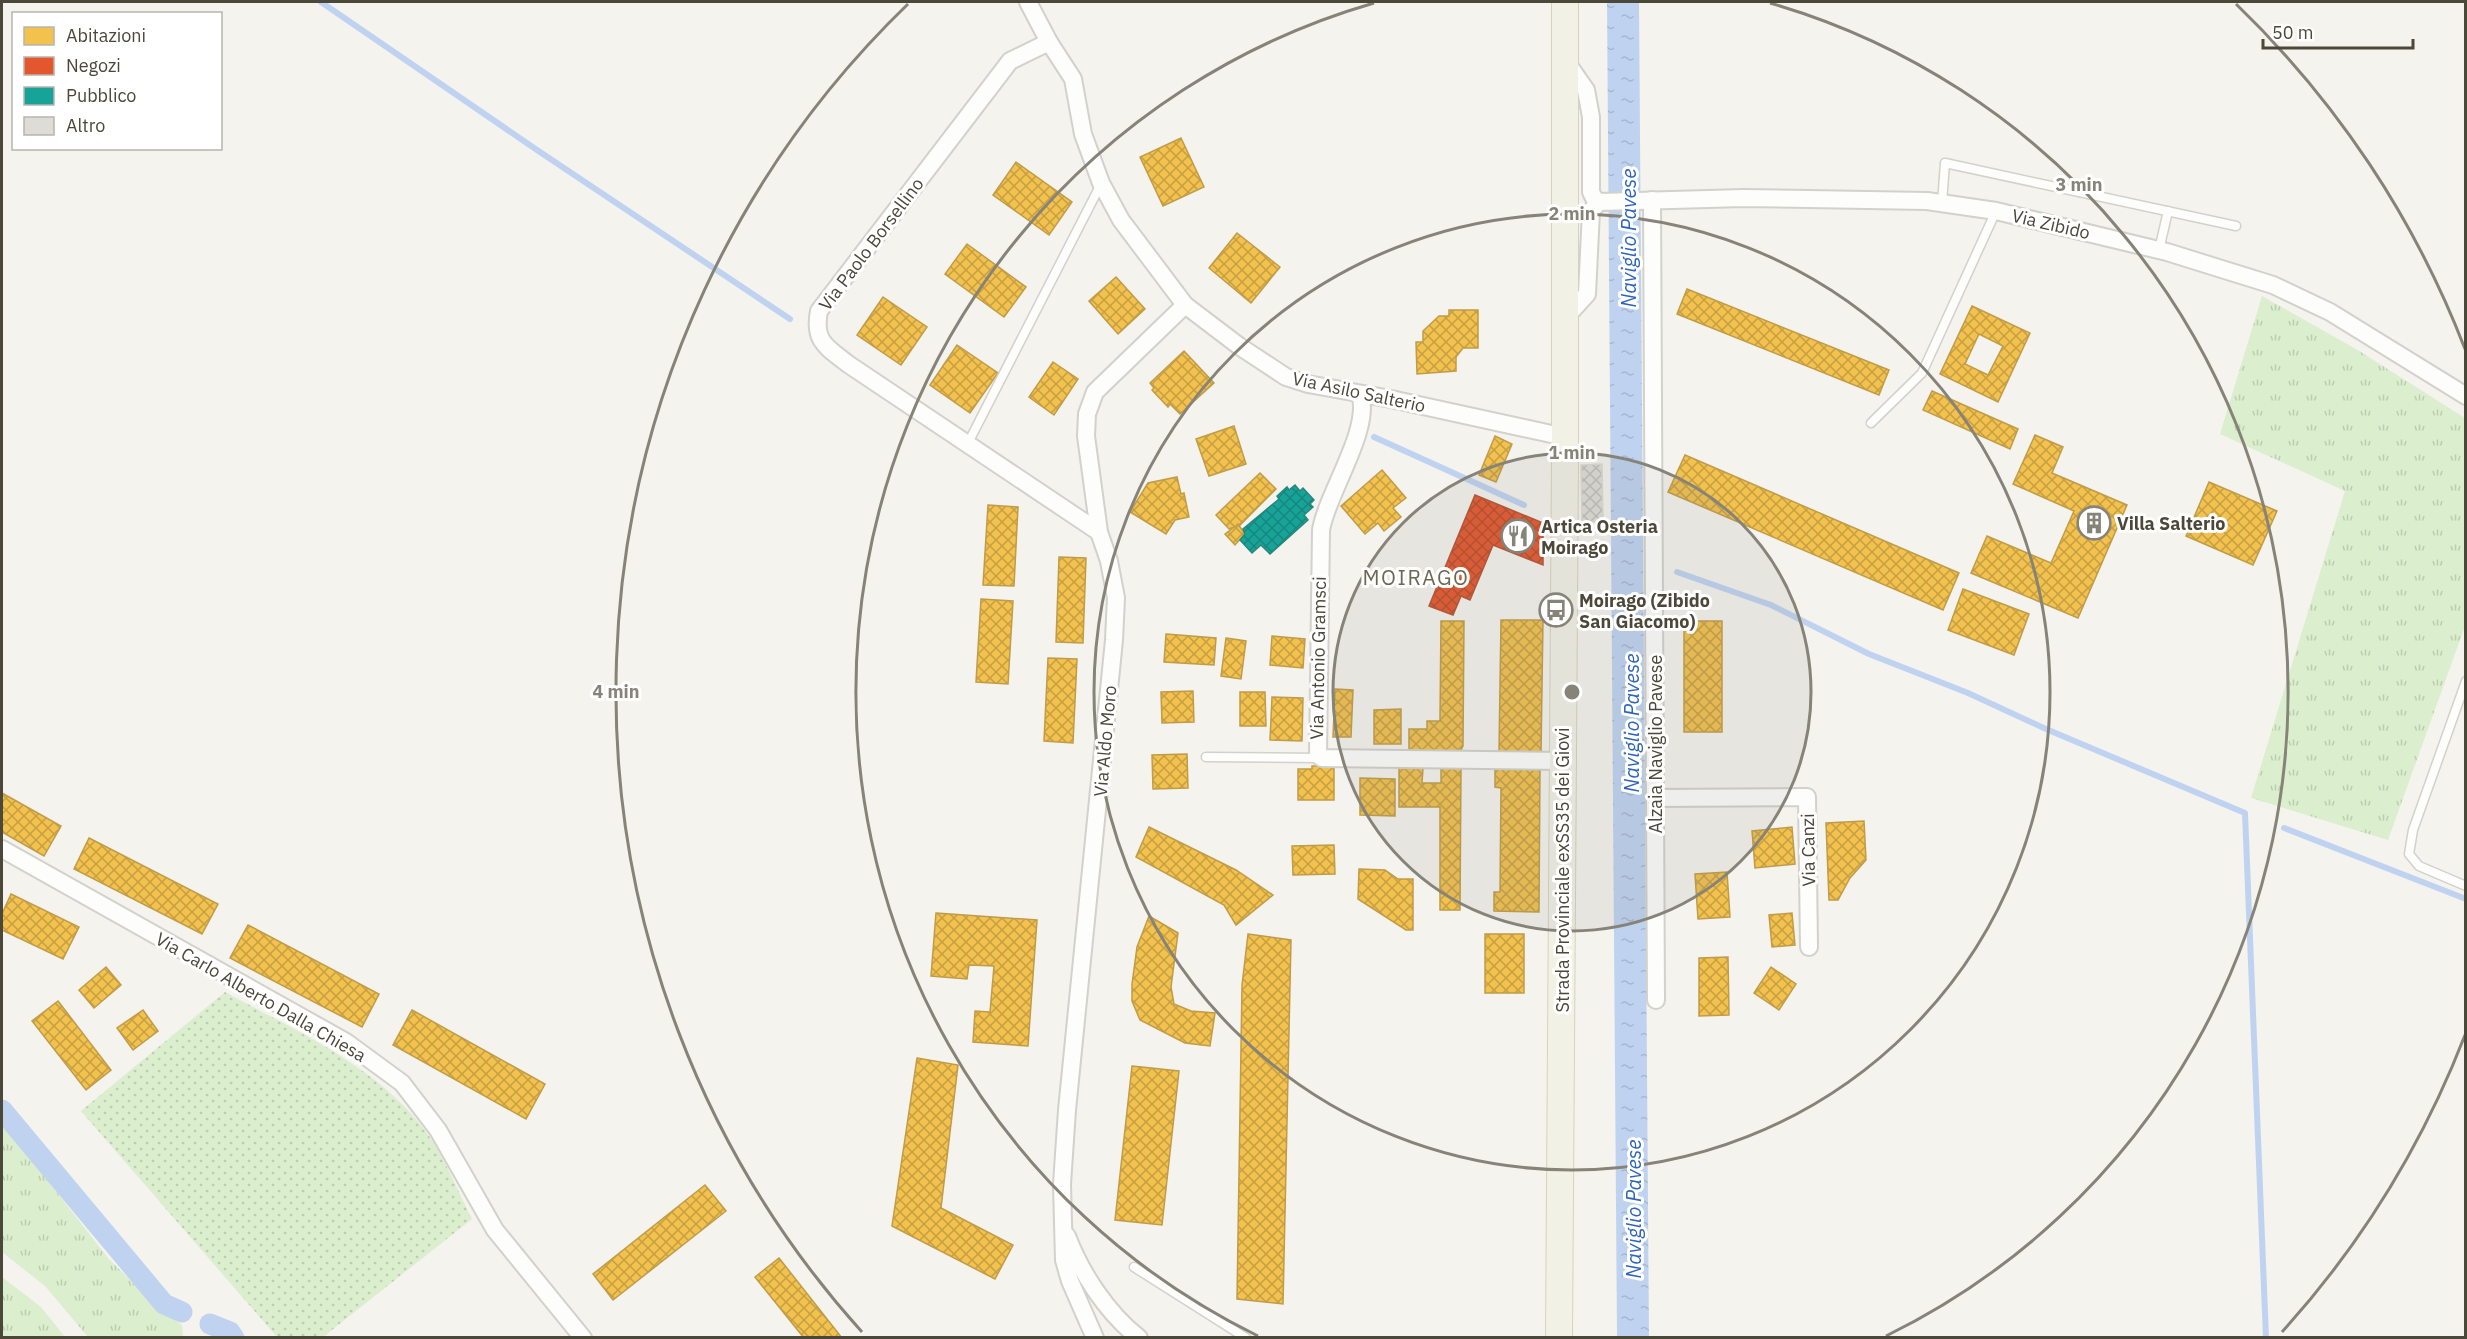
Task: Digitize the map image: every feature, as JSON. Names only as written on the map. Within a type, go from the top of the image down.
[{"type":"main road","name":"Strada Provinciale exSS35 dei Giovi","points":[[1558,1307],[1565,436],[1565,2]]},
{"type":"main road","points":[[1551,1338],[1558,1307]]},
{"type":"main road","points":[[1558,1307],[1559,1338]]},
{"type":"street","name":"Via Asilo Salterio","points":[[1028,2],[1073,80],[1083,134],[1101,183],[1121,220],[1185,305],[1239,346],[1286,377],[1308,384],[1565,436]]},
{"type":"street","name":"Via Paolo Borsellino","points":[[1049,42],[1010,61],[819,311],[816,324],[824,345],[966,445],[1099,532]]},
{"type":"street","points":[[1565,60],[1586,90],[1591,117],[1592,192],[1594,198],[1599,202],[1591,211],[1587,294],[1565,318]]},
{"type":"street","name":"Via Zibido","points":[[1599,202],[1744,198],[1942,203],[1996,211],[2159,250],[2273,285],[2330,312],[2466,396]]},
{"type":"street","name":"Alzaia Naviglio Pavese","points":[[1652,200],[1656,1000]]},
{"type":"street","name":"Via Aldo Moro","points":[[1095,1338],[1066,1270],[1061,1218],[1067,1110],[1114,640],[1116,598],[1109,561],[1099,532],[1086,436],[1087,414],[1095,392],[1185,305]]},
{"type":"street","name":"Via Antonio Gramsci","points":[[1360,394],[1363,404],[1354,443],[1326,508],[1321,530],[1316,747],[1318,755],[1322,758],[1563,761]]},
{"type":"street","name":"Via Canzi","points":[[1655,798],[1807,796],[1809,947]]},
{"type":"street","name":"Via Carlo Alberto Dalla Chiesa","points":[[2,849],[346,1042],[402,1083],[438,1130],[495,1230],[582,1338]]},
{"type":"street","name":"Via Aldo Moro","points":[[1061,1218],[1067,1237],[1084,1270],[1120,1320],[1139,1338]]},
{"type":"lane","points":[[1942,203],[1945,163],[2236,226]]},
{"type":"lane","points":[[966,445],[1101,183]]},
{"type":"lane","points":[[1871,423],[1922,373],[1996,211]]},
{"type":"lane","points":[[2159,250],[2168,211]]},
{"type":"lane","points":[[2466,681],[2413,830],[2409,854],[2419,866],[2466,886]]},
{"type":"lane","points":[[1206,758],[1322,758]]},
{"type":"lane","points":[[1134,1267],[1246,1338]]},
{"type":"green space","points":[[2262,296],[2356,349],[2465,418],[2465,626],[2388,840],[2251,798],[2345,491],[2220,434]]},
{"type":"green space","points":[[225,992],[334,1052],[385,1088],[407,1109],[434,1143],[472,1219],[323,1337],[277,1337],[81,1111]]},
{"type":"green space","points":[[2,1122],[108,1258],[149,1299],[182,1325],[183,1337],[88,1337],[45,1286],[2,1252]]},
{"type":"green space","points":[[2,1277],[41,1307],[65,1337],[2,1337]]},
{"type":"water","name":"Naviglio Pavese","points":[[1607,2],[1639,2],[1649,1338],[1617,1337]]},
{"type":"building: Abitazioni","points":[[1181,138],[1204,187],[1163,206],[1140,157]]},
{"type":"building: Abitazioni","points":[[1016,162],[1072,202],[1049,235],[993,195]]},
{"type":"building: Abitazioni","points":[[1237,233],[1280,267],[1251,303],[1209,268]]},
{"type":"building: Abitazioni","points":[[967,244],[1026,287],[1004,317],[945,274]]},
{"type":"building: Abitazioni","points":[[1116,277],[1145,309],[1118,334],[1089,301]]},
{"type":"building: Abitazioni","points":[[1687,289],[1889,370],[1879,395],[1677,314]]},
{"type":"building: Abitazioni","points":[[883,297],[927,327],[901,365],[857,335]]},
{"type":"building: Abitazioni","points":[[1972,306],[2030,333],[1998,402],[1940,374]],"holes":[[[1979,334],[2003,346],[1988,375],[1965,364]]]},
{"type":"building: Abitazioni","points":[[1449,310],[1478,310],[1478,348],[1463,348],[1456,357],[1456,371],[1417,374],[1416,342],[1423,342],[1423,331],[1439,316],[1449,316]]},
{"type":"building: Abitazioni","points":[[957,345],[998,373],[970,413],[930,385]]},
{"type":"building: Abitazioni","points":[[1184,351],[1214,383],[1180,414],[1170,404],[1168,407],[1152,390],[1154,388],[1150,383]]},
{"type":"building: Abitazioni","points":[[1053,362],[1078,379],[1054,415],[1029,397]]},
{"type":"building: Abitazioni","points":[[1932,391],[2018,429],[2010,449],[1923,410]]},
{"type":"building: Abitazioni","points":[[1234,426],[1246,464],[1209,476],[1196,439]]},
{"type":"building: Abitazioni","name":"Villa Salterio","points":[[2035,435],[2063,447],[2052,473],[2127,505],[2078,618],[1971,573],[1987,536],[2051,563],[2074,511],[2013,484]]},
{"type":"building: Abitazioni","points":[[1495,436],[1512,444],[1496,482],[1479,475]]},
{"type":"building: Abitazioni","points":[[1685,455],[1959,573],[1943,610],[1668,492]]},
{"type":"building: Abitazioni","points":[[1382,470],[1406,498],[1393,508],[1401,517],[1384,531],[1378,523],[1365,534],[1341,506]]},
{"type":"building: Abitazioni","points":[[1260,473],[1276,489],[1240,525],[1229,529],[1216,515]]},
{"type":"building: Abitazioni","points":[[1177,477],[1181,494],[1184,493],[1189,517],[1175,520],[1166,534],[1130,512],[1148,483]]},
{"type":"building: Abitazioni","points":[[2209,482],[2277,511],[2253,565],[2186,536]]},
{"type":"building: Abitazioni","points":[[988,505],[1018,507],[1014,586],[983,585]]},
{"type":"building: Abitazioni","points":[[1238,524],[1245,534],[1235,545],[1225,534]]},
{"type":"building: Abitazioni","points":[[1059,557],[1086,558],[1083,643],[1056,642]]},
{"type":"building: Abitazioni","points":[[1963,589],[2029,614],[2014,655],[1948,630]]},
{"type":"building: Abitazioni","points":[[981,599],[1013,601],[1008,684],[976,682]]},
{"type":"building: Abitazioni","points":[[1501,620],[1543,620],[1541,754],[1499,753]]},
{"type":"building: Abitazioni","points":[[1441,621],[1464,621],[1463,746],[1460,752],[1409,752],[1409,729],[1427,729],[1427,721],[1440,721]]},
{"type":"building: Abitazioni","points":[[1684,621],[1722,621],[1722,732],[1684,732]]},
{"type":"building: Abitazioni","points":[[1166,634],[1216,638],[1214,665],[1164,662]]},
{"type":"building: Abitazioni","points":[[1272,636],[1305,639],[1303,668],[1270,665]]},
{"type":"building: Abitazioni","points":[[1226,638],[1246,641],[1241,679],[1221,676]]},
{"type":"building: Abitazioni","points":[[1048,658],[1077,659],[1073,743],[1044,741]]},
{"type":"building: Abitazioni","points":[[1335,689],[1353,690],[1351,737],[1333,737]]},
{"type":"building: Abitazioni","points":[[1193,691],[1194,722],[1162,723],[1161,692]]},
{"type":"building: Abitazioni","points":[[1240,692],[1265,692],[1266,726],[1240,726]]},
{"type":"building: Abitazioni","points":[[1272,697],[1303,698],[1302,741],[1270,740]]},
{"type":"building: Abitazioni","points":[[1401,709],[1401,744],[1374,744],[1374,710]]},
{"type":"building: Abitazioni","points":[[1187,754],[1188,788],[1153,789],[1152,755]]},
{"type":"building: Abitazioni","points":[[1312,766],[1334,766],[1334,800],[1298,800],[1298,769],[1312,769]]},
{"type":"building: Abitazioni","points":[[1495,766],[1540,767],[1539,912],[1494,911],[1494,892],[1500,892],[1501,788],[1495,787]]},
{"type":"building: Abitazioni","points":[[1399,768],[1423,768],[1422,783],[1441,783],[1441,768],[1461,768],[1460,910],[1440,910],[1440,807],[1399,807]]},
{"type":"building: Abitazioni","points":[[1360,778],[1395,779],[1395,816],[1360,815]]},
{"type":"building: Abitazioni","points":[[2,793],[61,826],[44,856],[2,832]]},
{"type":"building: Abitazioni","points":[[1864,821],[1866,860],[1850,878],[1838,900],[1829,900],[1826,823]]},
{"type":"building: Abitazioni","points":[[1149,827],[1236,870],[1273,895],[1236,925],[1224,905],[1136,857]]},
{"type":"building: Abitazioni","points":[[1792,827],[1795,864],[1755,868],[1752,831]]},
{"type":"building: Abitazioni","points":[[89,838],[218,904],[202,934],[74,869]]},
{"type":"building: Abitazioni","points":[[1334,845],[1335,874],[1293,875],[1292,846]]},
{"type":"building: Abitazioni","points":[[1359,869],[1385,870],[1398,879],[1413,879],[1413,930],[1406,930],[1358,899]]},
{"type":"building: Abitazioni","points":[[1727,872],[1730,917],[1698,919],[1695,874]]},
{"type":"building: Abitazioni","points":[[11,894],[79,927],[63,959],[2,930],[2,914]]},
{"type":"building: Abitazioni","points":[[936,913],[1037,920],[1028,1046],[973,1042],[975,1011],[990,1012],[994,966],[969,965],[967,979],[931,976]]},
{"type":"building: Abitazioni","points":[[1792,913],[1795,945],[1772,947],[1769,915]]},
{"type":"building: Abitazioni","points":[[1149,916],[1178,933],[1171,987],[1174,1004],[1191,1011],[1215,1013],[1210,1046],[1185,1043],[1140,1020],[1132,1001],[1132,984],[1137,947]]},
{"type":"building: Abitazioni","points":[[248,925],[379,994],[362,1027],[230,958]]},
{"type":"building: Abitazioni","points":[[1248,934],[1291,940],[1283,1304],[1237,1299],[1242,985]]},
{"type":"building: Abitazioni","points":[[1485,934],[1524,934],[1524,993],[1485,993]]},
{"type":"building: Abitazioni","points":[[1728,957],[1729,1015],[1699,1016],[1699,958]]},
{"type":"building: Abitazioni","points":[[106,967],[121,985],[94,1008],[79,990]]},
{"type":"building: Abitazioni","points":[[1771,967],[1796,984],[1779,1010],[1754,993]]},
{"type":"building: Abitazioni","points":[[58,1001],[111,1070],[86,1090],[32,1021]]},
{"type":"building: Abitazioni","points":[[143,1010],[158,1031],[133,1050],[117,1028]]},
{"type":"building: Abitazioni","points":[[412,1010],[545,1084],[526,1119],[393,1045]]},
{"type":"building: Abitazioni","points":[[917,1058],[958,1065],[941,1208],[1013,1245],[995,1279],[892,1226]]},
{"type":"building: Abitazioni","points":[[1132,1066],[1179,1071],[1162,1225],[1115,1220]]},
{"type":"building: Abitazioni","points":[[705,1185],[726,1211],[613,1300],[593,1274]]},
{"type":"building: Abitazioni","points":[[779,1258],[842,1338],[804,1338],[755,1277]]},
{"type":"building: Negozi","points":[[1475,495],[1543,523],[1543,565],[1493,545],[1470,600],[1461,596],[1453,615],[1429,606]]},
{"type":"building: Pubblico","points":[[1295,485],[1300,491],[1303,488],[1314,500],[1310,504],[1313,507],[1304,515],[1308,520],[1270,554],[1261,545],[1252,553],[1240,540],[1245,534],[1243,529],[1279,499],[1277,496],[1287,487],[1289,490]]},
{"type":"building: Altro","points":[[1602,464],[1603,522],[1582,522],[1581,465]]},
{"type":"waterway","points":[[321,2],[790,319]]},
{"type":"waterway","points":[[1374,437],[1524,505]]},
{"type":"waterway","points":[[1677,572],[1771,605],[1869,654],[1968,693],[2046,729],[2245,813],[2266,1338]]},
{"type":"waterway","points":[[2284,828],[2466,899]]},
{"type":"waterway","points":[[2,1110],[164,1304],[182,1312]]},
{"type":"waterway","points":[[210,1324],[230,1332],[234,1338]]},
{"type":"place","name":"Villa Salterio","points":[[2094,523]]},
{"type":"place","name":"Artica Osteria Moirago","points":[[1518,536]]},
{"type":"place","name":"Moirago (Zibido San Giacomo)","points":[[1556,610]]},
{"type":"district","name":"MOIRAGO","points":[[1416,577]]}]
